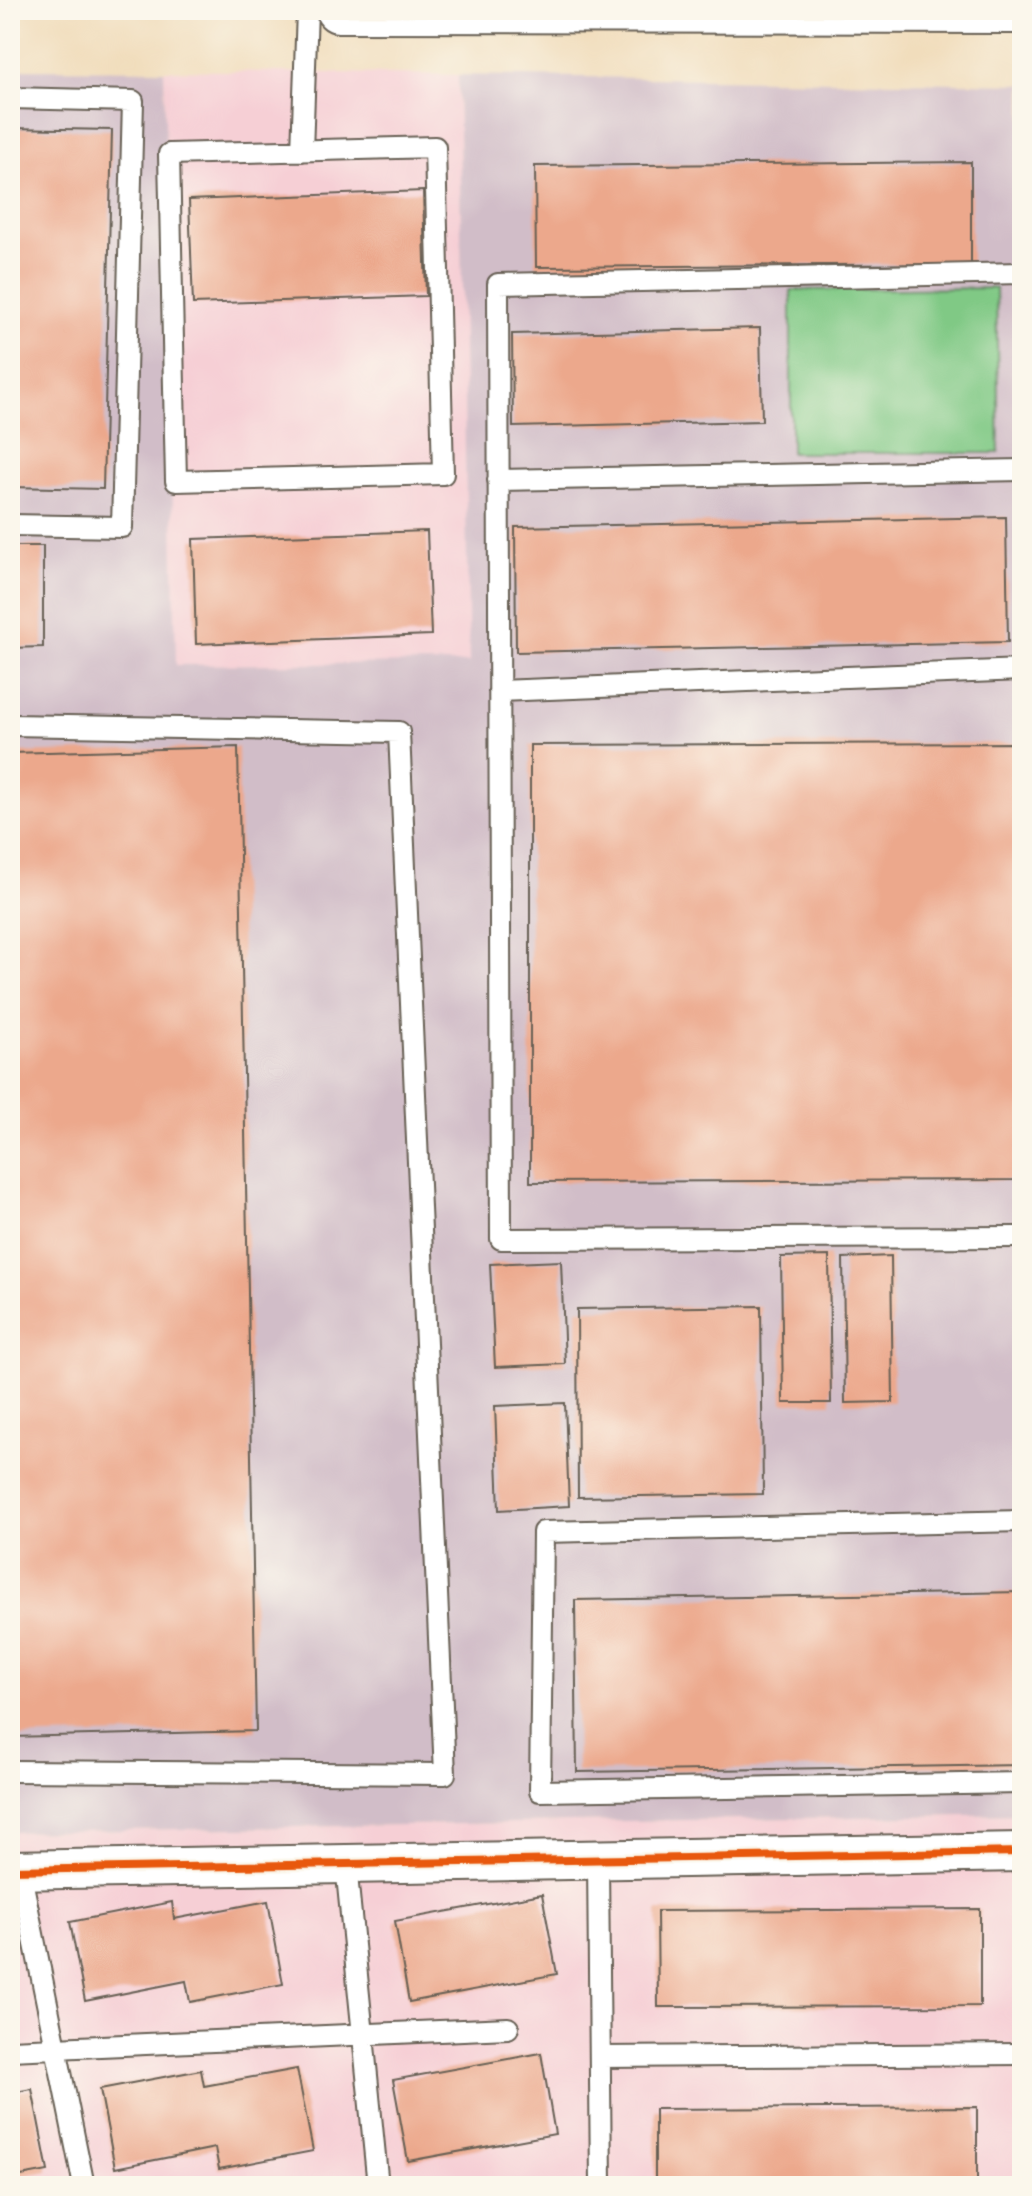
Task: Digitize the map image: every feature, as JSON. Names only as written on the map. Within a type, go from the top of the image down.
[{"type":"street","points":[[338,10],[1022,11]]},
{"type":"street","points":[[15,1870],[1022,1852]]},
{"type":"lane","points":[[302,151],[307,10]]},
{"type":"lane","points":[[10,98],[133,101],[122,527],[10,525]]},
{"type":"lane","points":[[435,147],[443,474],[176,481],[169,154],[302,151],[435,147]]},
{"type":"lane","points":[[1022,273],[498,284],[501,1239],[1022,1237]]},
{"type":"lane","points":[[498,480],[1022,470]]},
{"type":"lane","points":[[499,691],[1022,670]]},
{"type":"lane","points":[[10,725],[399,732],[445,1774],[10,1771]]},
{"type":"lane","points":[[1022,1521],[543,1532],[540,1791],[1022,1783]]},
{"type":"lane","points":[[598,1861],[601,2186]]},
{"type":"lane","points":[[346,1865],[378,2186]]},
{"type":"lane","points":[[15,1870],[84,2186]]},
{"type":"lane","points":[[10,2050],[363,2032],[508,2028]]},
{"type":"lane","points":[[600,2057],[1022,2054]]},
{"type":"shaded area","points":[[10,69],[164,70],[176,665],[469,663],[458,75],[1022,84],[1022,1814],[10,1832]]},
{"type":"shaded area","points":[[164,70],[458,75],[470,664],[175,665]]},
{"type":"shaded area","points":[[1022,1814],[1022,2186],[10,2186],[10,1832]]},
{"type":"green space","points":[[996,288],[999,453],[791,453],[791,290]]},
{"type":"building","points":[[10,128],[112,130],[103,489],[10,487]]},
{"type":"building","points":[[971,162],[971,264],[536,267],[535,166]]},
{"type":"building","points":[[423,191],[426,296],[193,304],[189,200]]},
{"type":"building","points":[[760,328],[762,421],[513,427],[512,334]]},
{"type":"building","points":[[1006,517],[1008,642],[516,652],[515,527]]},
{"type":"building","points":[[427,531],[431,635],[196,644],[193,539]]},
{"type":"building","points":[[10,546],[43,546],[43,647],[10,648]]},
{"type":"building","points":[[1022,743],[1022,1180],[530,1182],[530,745]]},
{"type":"building","points":[[238,747],[256,1731],[10,1737],[10,753]]},
{"type":"building","points":[[829,1256],[831,1403],[783,1403],[781,1257]]},
{"type":"building","points":[[891,1256],[893,1402],[845,1403],[843,1258]]},
{"type":"building","points":[[561,1261],[565,1364],[495,1367],[490,1264]]},
{"type":"building","points":[[761,1306],[763,1494],[578,1497],[577,1309]]},
{"type":"building","points":[[565,1403],[569,1506],[499,1510],[495,1406]]},
{"type":"building","points":[[1022,1592],[1022,1765],[577,1772],[575,1600]]},
{"type":"building","points":[[542,1894],[557,1974],[409,2002],[395,1921]]},
{"type":"building","points":[[268,1901],[283,1984],[190,2002],[186,1981],[85,2001],[70,1922],[172,1902],[174,1919]]},
{"type":"building","points":[[980,1909],[980,2006],[658,2007],[657,1911]]},
{"type":"building","points":[[10,1980],[15,2000],[10,2001]]},
{"type":"building","points":[[541,2053],[555,2134],[408,2161],[393,2080]]},
{"type":"building","points":[[297,2069],[313,2151],[219,2169],[215,2148],[115,2168],[100,2089],[201,2070],[204,2086]]},
{"type":"building","points":[[32,2089],[48,2171],[10,2178],[10,2093]]},
{"type":"building","points":[[977,2107],[977,2186],[655,2186],[655,2109]]},
{"type":"cycle path","points":[[338,10],[1022,11]]},
{"type":"cycle path","points":[[10,1870],[1022,1852]]}]
